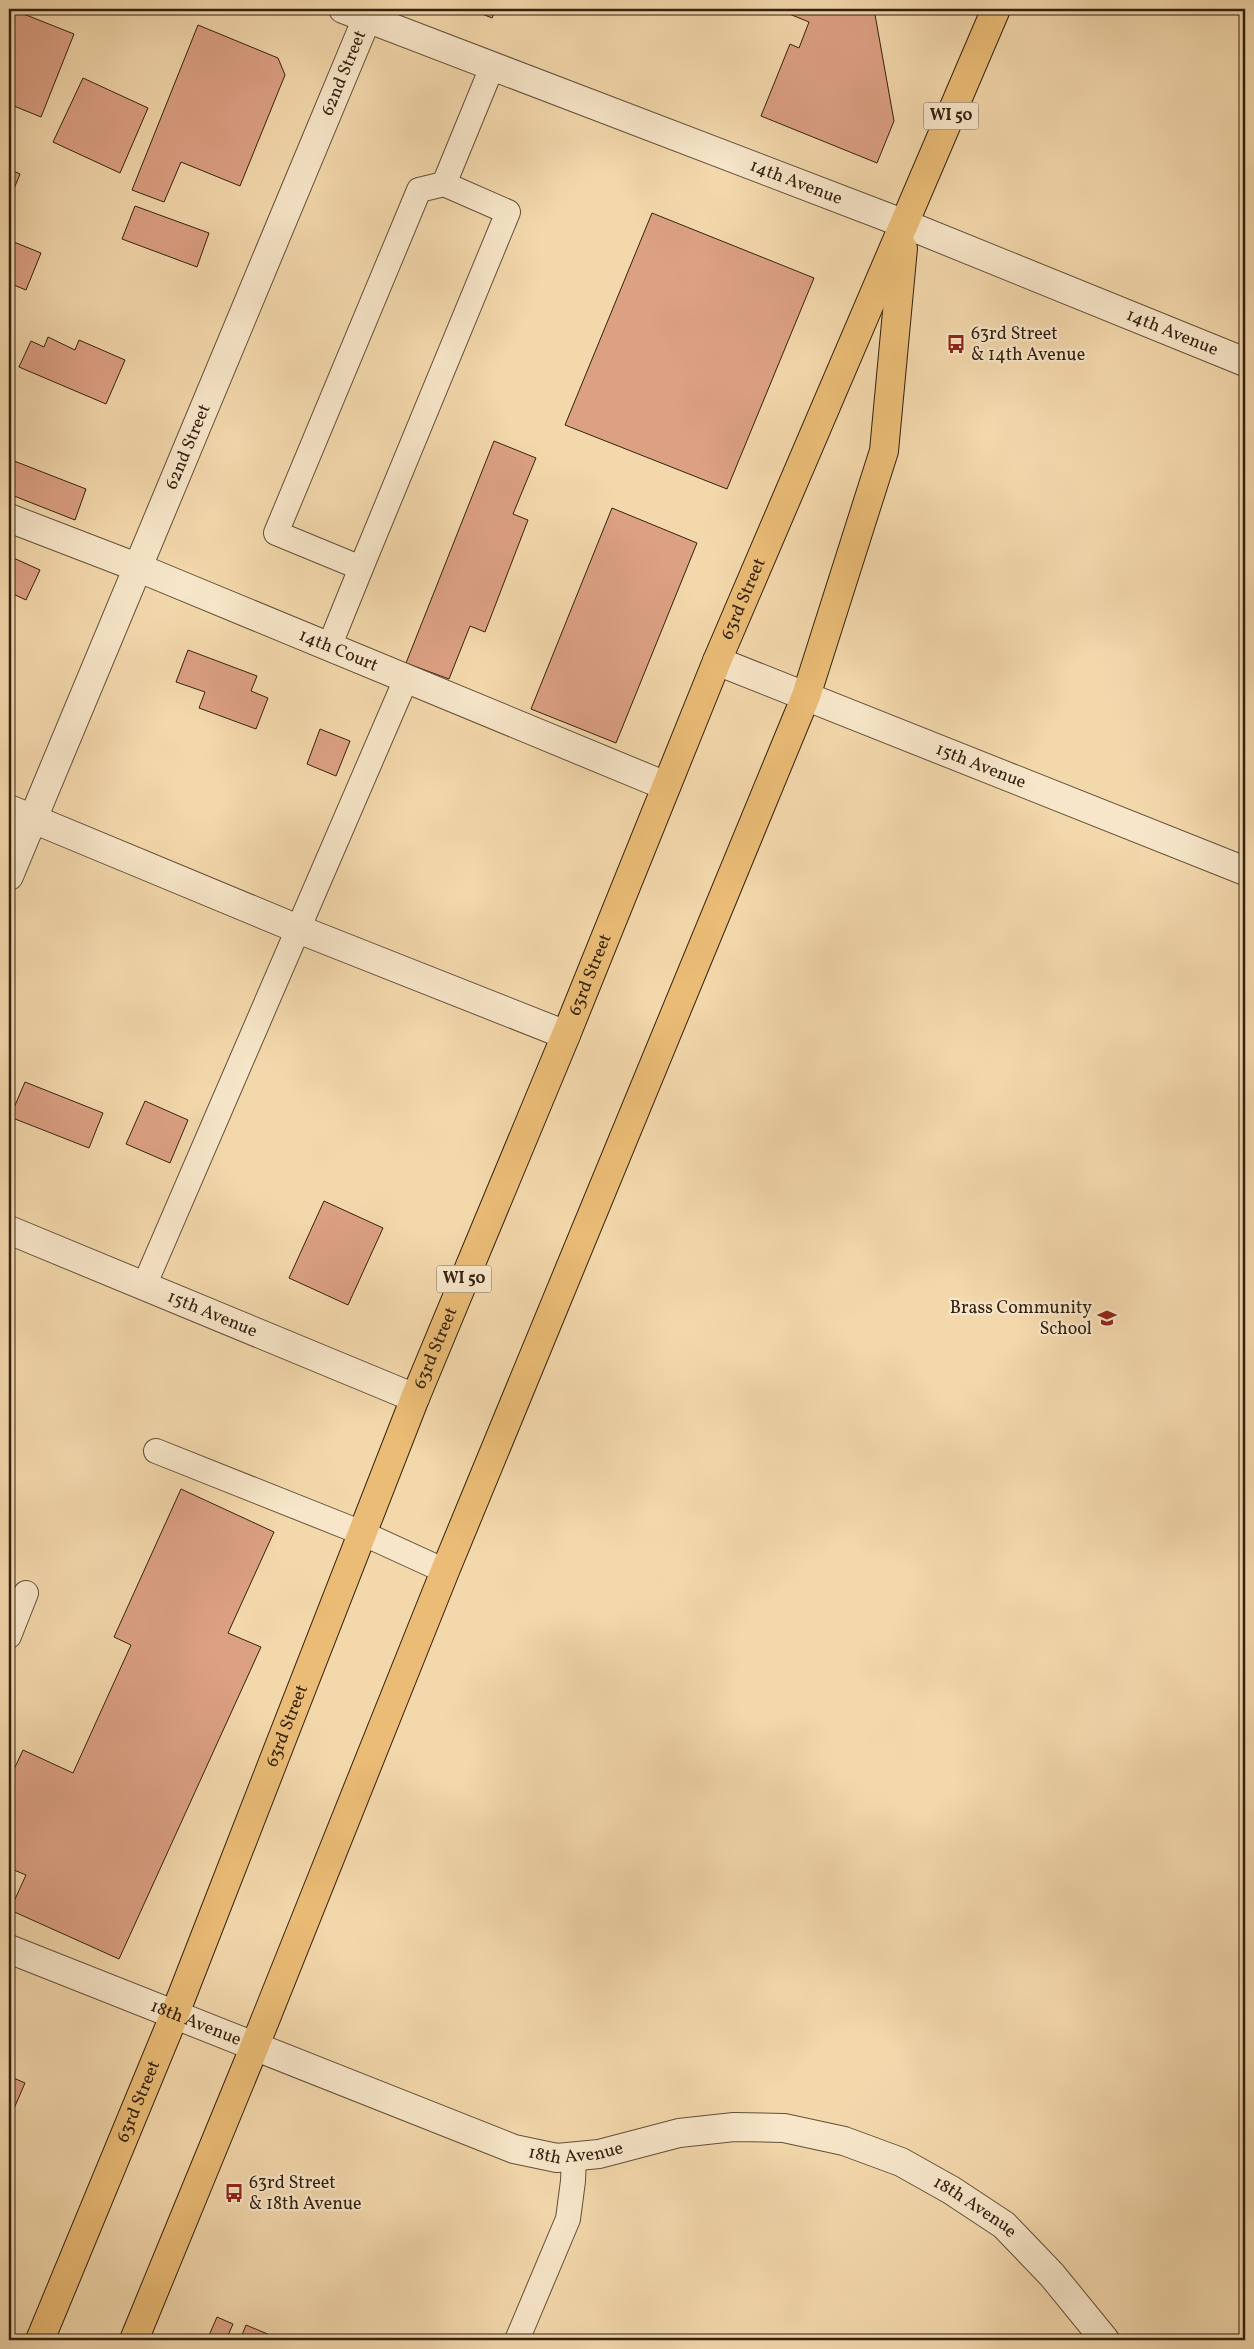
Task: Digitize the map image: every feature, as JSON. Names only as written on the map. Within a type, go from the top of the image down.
[{"type":"main road","name":"63rd Street","points":[[40,2340],[174,2016],[414,1398],[566,1035],[717,661],[996,9]]},
{"type":"main road","name":"63rd Street","points":[[134,2340],[254,2048],[445,1571],[806,696],[884,451],[905,224]]},
{"type":"street","name":"14th Avenue","points":[[355,14],[905,224],[1245,362]]},
{"type":"street","name":"62nd Street","points":[[9,876],[21,814],[139,568],[355,14]]},
{"type":"street","name":"14th Court","points":[[9,518],[139,568],[666,786]]},
{"type":"street","name":"15th Avenue","points":[[717,661],[1245,871]]},
{"type":"street","points":[[21,814],[298,929],[566,1035]]},
{"type":"street","name":"15th Avenue","points":[[9,1230],[414,1398]]},
{"type":"street","name":"18th Avenue","points":[[9,1950],[514,2149],[557,2158],[599,2154],[679,2134],[734,2127],[784,2128],[844,2141],[901,2162],[951,2190],[1004,2226],[1052,2275],[1104,2340]]},
{"type":"lane","points":[[444,184],[492,67]]},
{"type":"lane","points":[[329,647],[508,212],[444,184],[419,190],[276,533],[361,568]]},
{"type":"lane","points":[[144,1286],[406,679]]},
{"type":"lane","points":[[156,1451],[362,1533],[445,1571]]},
{"type":"lane","points":[[9,1636],[26,1593]]},
{"type":"lane","points":[[517,2340],[568,2219],[574,2181],[574,2156]]},
{"type":"building","points":[[11,9],[74,34],[41,117],[9,104],[9,14]]},
{"type":"building","points":[[470,9],[496,9],[492,18]]},
{"type":"building","points":[[777,9],[874,9],[894,121],[877,163],[761,116],[790,44],[799,48],[809,22]]},
{"type":"building","points":[[198,25],[278,58],[285,75],[240,186],[181,162],[164,202],[132,190]]},
{"type":"building","points":[[83,78],[148,108],[120,173],[53,142]]},
{"type":"building","points":[[9,169],[20,174],[9,201]]},
{"type":"building","points":[[135,206],[209,233],[197,267],[122,239]]},
{"type":"building","points":[[652,213],[814,278],[727,489],[565,425]]},
{"type":"building","points":[[9,240],[41,253],[26,290],[9,283]]},
{"type":"building","points":[[48,337],[75,350],[79,340],[125,360],[106,404],[19,367],[31,341],[44,347]]},
{"type":"building","points":[[494,441],[536,458],[513,514],[528,520],[485,632],[470,626],[449,679],[406,663]]},
{"type":"building","points":[[9,459],[86,489],[75,520],[9,494]]},
{"type":"building","points":[[612,508],[697,543],[616,743],[531,709]]},
{"type":"building","points":[[9,556],[40,570],[26,600],[9,592]]},
{"type":"building","points":[[188,650],[257,676],[251,691],[268,698],[256,729],[199,708],[205,692],[176,682]]},
{"type":"building","points":[[320,729],[350,741],[336,776],[307,764]]},
{"type":"building","points":[[25,1082],[103,1113],[89,1148],[10,1117]]},
{"type":"building","points":[[145,1101],[188,1120],[170,1163],[126,1144]]},
{"type":"building","points":[[324,1201],[383,1228],[348,1305],[289,1278]]},
{"type":"building","points":[[181,1489],[274,1532],[228,1633],[261,1647],[119,1959],[10,1910],[26,1875],[9,1868],[9,1780],[23,1750],[73,1773],[131,1645],[114,1637]]},
{"type":"building","points":[[9,2076],[25,2083],[9,2120]]},
{"type":"building","points":[[217,2317],[233,2324],[226,2340],[207,2340]]},
{"type":"building","points":[[246,2325],[282,2340],[240,2340]]},
{"type":"place","name":"63rd Street & 14th Avenue","points":[[956,344]]},
{"type":"place","name":"Brass Community School","points":[[1107,1318]]},
{"type":"place","name":"63rd Street & 18th Avenue","points":[[234,2193]]}]
